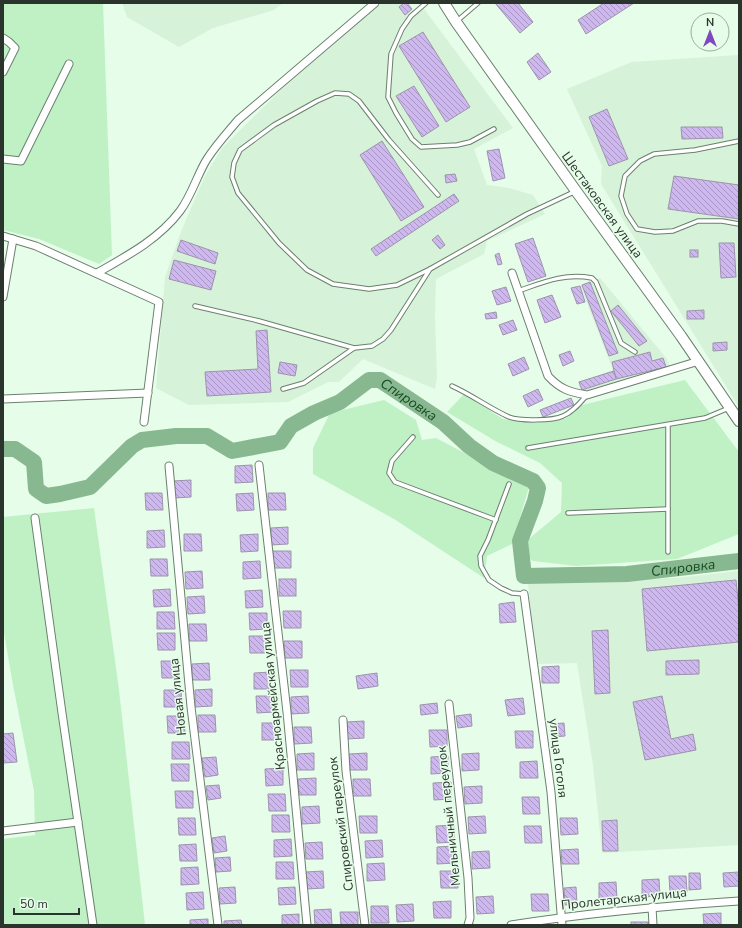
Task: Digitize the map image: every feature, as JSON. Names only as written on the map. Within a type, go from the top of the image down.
[{"type":"main road","name":"Шестаковская улица","points":[[444,3],[576,191],[699,362],[739,421]]},
{"type":"street","points":[[97,273],[143,246],[163,230],[180,210],[191,193],[207,159],[238,120],[375,3]]},
{"type":"street","points":[[3,38],[10,42],[15,48],[3,72]]},
{"type":"street","points":[[3,159],[22,161],[69,64]]},
{"type":"street","points":[[3,236],[36,246],[159,302],[144,422]]},
{"type":"street","points":[[3,297],[13,239]]},
{"type":"street","points":[[512,273],[548,376],[555,384],[570,392],[586,395],[699,362]]},
{"type":"street","points":[[3,399],[34,399],[148,393]]},
{"type":"street","name":"Новая улица","points":[[169,466],[190,707],[218,925]]},
{"type":"street","name":"Красноармейская улица","points":[[259,466],[287,712],[308,925]]},
{"type":"street","points":[[35,518],[60,705],[93,925]]},
{"type":"street","name":"улица Гоголя","points":[[524,594],[551,792],[562,925]]},
{"type":"street","name":"Мельничный переулок","points":[[449,704],[468,878],[470,918],[468,925]]},
{"type":"street","name":"Спировский переулок","points":[[343,720],[346,771],[365,925]]},
{"type":"street","points":[[3,831],[78,822]]},
{"type":"street","name":"Пролетарская улица","points":[[511,925],[562,917],[652,907],[739,901]]},
{"type":"street","points":[[652,907],[653,925]]},
{"type":"lane","points":[[426,3],[411,16],[402,29],[391,54],[388,97],[396,113],[412,139],[421,147],[457,145],[470,142],[494,129]]},
{"type":"lane","points":[[456,22],[478,3]]},
{"type":"lane","points":[[438,195],[389,140],[359,101],[349,94],[335,93],[317,101],[274,125],[240,150],[234,162],[232,177],[238,193],[279,243],[307,270],[333,284],[369,289],[397,285],[430,269],[527,214],[576,191]]},
{"type":"lane","points":[[739,141],[696,150],[654,154],[640,161],[625,176],[621,196],[627,214],[637,229],[655,232],[673,231],[698,221],[722,221],[739,224]]},
{"type":"lane","points":[[195,306],[259,320],[354,348],[372,346],[383,339],[391,330],[430,269]]},
{"type":"lane","points":[[518,292],[555,278],[571,276],[592,278],[596,282],[621,343],[635,352]]},
{"type":"lane","points":[[284,389],[304,382],[354,348]]},
{"type":"lane","points":[[452,386],[511,418],[538,420],[563,417],[577,406],[586,395]]},
{"type":"lane","points":[[528,448],[705,418],[730,407]]},
{"type":"lane","points":[[668,424],[668,552]]},
{"type":"lane","points":[[413,437],[392,461],[389,473],[395,482],[496,520]]},
{"type":"lane","points":[[509,484],[496,520],[480,556],[481,566],[490,580],[501,588],[524,594]]},
{"type":"lane","points":[[568,513],[668,510]]},
{"type":"shaded area","points":[[122,3],[283,3],[274,10],[213,28],[179,47],[127,17]]},
{"type":"shaded area","points":[[382,3],[407,3],[416,14],[424,9],[513,128],[474,149],[487,185],[509,188],[533,195],[545,214],[487,241],[484,254],[436,279],[435,317],[437,378],[435,389],[363,359],[339,382],[328,382],[288,402],[189,405],[156,388],[165,277],[182,229],[205,176],[222,148],[282,89]]},
{"type":"shaded area","points":[[739,55],[739,407],[601,184],[602,166],[567,89],[632,62]]},
{"type":"shaded area","points":[[600,278],[667,359],[670,368],[581,392],[578,382],[613,370],[580,285]]},
{"type":"shaded area","points":[[739,571],[739,845],[602,853],[593,765],[577,663],[536,664],[528,583],[676,578]]},
{"type":"green space","points":[[3,3],[103,3],[112,255],[99,264],[39,239],[3,230]]},
{"type":"green space","points":[[685,380],[739,452],[739,534],[677,559],[576,566],[533,561],[524,554],[524,543],[561,512],[562,483],[540,463],[497,442],[447,412],[464,394],[503,419],[532,423],[565,419],[582,405]]},
{"type":"green space","points":[[384,400],[416,420],[422,440],[436,438],[529,487],[512,544],[487,556],[484,578],[394,519],[313,474],[313,448],[330,413]]},
{"type":"green space","points":[[94,508],[119,690],[145,925],[3,925],[3,839],[35,835],[34,791],[3,627],[3,517]]},
{"type":"building","points":[[404,3],[407,3],[412,9],[405,15],[399,7]]},
{"type":"building","points":[[495,3],[518,3],[533,22],[520,33]]},
{"type":"building","points":[[604,3],[634,3],[586,34],[578,20]]},
{"type":"building","points":[[423,32],[470,107],[446,122],[399,46]]},
{"type":"building","points":[[538,53],[551,72],[539,80],[527,62]]},
{"type":"building","points":[[414,86],[439,126],[422,137],[396,96]]},
{"type":"building","points":[[607,109],[628,159],[609,166],[589,117]]},
{"type":"building","points":[[681,127],[722,127],[723,138],[682,139]]},
{"type":"building","points":[[382,141],[424,207],[401,221],[360,155]]},
{"type":"building","points":[[499,149],[505,178],[493,181],[487,151]]},
{"type":"building","points":[[455,174],[457,181],[446,183],[445,175]]},
{"type":"building","points":[[674,176],[739,185],[739,219],[668,209]]},
{"type":"building","points":[[454,194],[459,201],[376,256],[371,249]]},
{"type":"building","points":[[438,235],[445,245],[440,249],[432,240]]},
{"type":"building","points":[[533,238],[546,276],[528,282],[515,244]]},
{"type":"building","points":[[181,240],[218,253],[215,264],[177,251]]},
{"type":"building","points":[[719,243],[734,243],[736,277],[721,278]]},
{"type":"building","points":[[690,250],[698,250],[698,257],[690,257]]},
{"type":"building","points":[[499,253],[502,264],[498,265],[495,255]]},
{"type":"building","points":[[174,260],[216,271],[211,290],[169,279]]},
{"type":"building","points":[[590,282],[618,353],[609,356],[582,285]]},
{"type":"building","points":[[580,286],[585,302],[577,304],[571,288]]},
{"type":"building","points":[[506,287],[511,301],[497,305],[492,291]]},
{"type":"building","points":[[552,295],[561,317],[545,323],[537,300]]},
{"type":"building","points":[[618,305],[647,341],[639,346],[611,311]]},
{"type":"building","points":[[704,310],[704,319],[687,319],[687,311]]},
{"type":"building","points":[[496,312],[497,318],[486,319],[485,314]]},
{"type":"building","points":[[513,320],[517,330],[503,335],[499,325]]},
{"type":"building","points":[[267,330],[271,392],[207,396],[205,372],[258,369],[256,331]]},
{"type":"building","points":[[727,342],[727,350],[713,351],[713,343]]},
{"type":"building","points":[[570,351],[574,361],[563,366],[559,355]]},
{"type":"building","points":[[650,352],[652,361],[663,358],[666,367],[616,379],[612,362]]},
{"type":"building","points":[[524,357],[529,369],[513,376],[508,364]]},
{"type":"building","points":[[280,362],[297,365],[295,376],[278,373]]},
{"type":"building","points":[[614,371],[616,379],[582,390],[579,382]]},
{"type":"building","points":[[538,389],[543,400],[528,407],[523,396]]},
{"type":"building","points":[[571,398],[574,405],[543,417],[540,410]]},
{"type":"building","points":[[252,465],[253,482],[235,483],[235,466]]},
{"type":"building","points":[[191,480],[191,497],[174,498],[173,481]]},
{"type":"building","points":[[145,493],[162,493],[163,510],[146,510]]},
{"type":"building","points":[[253,493],[254,510],[237,511],[236,494]]},
{"type":"building","points":[[268,493],[285,493],[286,510],[268,510]]},
{"type":"building","points":[[288,527],[288,544],[271,545],[271,528]]},
{"type":"building","points":[[164,530],[165,547],[147,548],[147,531]]},
{"type":"building","points":[[184,534],[201,534],[202,551],[184,551]]},
{"type":"building","points":[[258,534],[258,551],[241,552],[240,535]]},
{"type":"building","points":[[273,551],[291,551],[291,568],[274,568]]},
{"type":"building","points":[[150,559],[167,559],[168,576],[151,576]]},
{"type":"building","points":[[260,561],[261,578],[243,579],[243,562]]},
{"type":"building","points":[[202,571],[203,588],[186,589],[185,572]]},
{"type":"building","points":[[279,579],[296,579],[296,596],[279,596]]},
{"type":"building","points":[[736,580],[739,610],[739,642],[647,651],[642,589]]},
{"type":"building","points":[[170,589],[171,606],[154,607],[153,590]]},
{"type":"building","points":[[262,590],[263,607],[246,608],[245,591]]},
{"type":"building","points":[[204,596],[205,613],[188,614],[187,597]]},
{"type":"building","points":[[514,602],[516,622],[500,623],[499,604]]},
{"type":"building","points":[[283,611],[301,611],[301,628],[284,628]]},
{"type":"building","points":[[157,612],[174,612],[175,629],[157,629]]},
{"type":"building","points":[[249,613],[267,613],[267,629],[250,630]]},
{"type":"building","points":[[189,624],[206,624],[207,641],[189,641]]},
{"type":"building","points":[[608,630],[610,693],[595,694],[592,631]]},
{"type":"building","points":[[157,633],[175,633],[175,650],[158,650]]},
{"type":"building","points":[[249,636],[267,636],[267,653],[250,653]]},
{"type":"building","points":[[284,641],[302,641],[302,658],[285,658]]},
{"type":"building","points":[[699,660],[699,674],[666,675],[666,661]]},
{"type":"building","points":[[161,661],[178,661],[179,678],[162,678]]},
{"type":"building","points":[[209,663],[210,680],[192,680],[192,664]]},
{"type":"building","points":[[559,666],[559,683],[542,683],[542,667]]},
{"type":"building","points":[[290,670],[308,670],[308,687],[291,687]]},
{"type":"building","points":[[271,672],[271,689],[254,689],[254,673]]},
{"type":"building","points":[[377,673],[378,686],[358,689],[356,676]]},
{"type":"building","points":[[212,689],[212,706],[195,707],[195,690]]},
{"type":"building","points":[[164,690],[181,690],[182,707],[164,707]]},
{"type":"building","points":[[256,696],[273,696],[274,712],[257,713]]},
{"type":"building","points":[[308,696],[309,713],[291,714],[291,697]]},
{"type":"building","points":[[662,696],[671,739],[693,734],[696,750],[645,760],[633,702]]},
{"type":"building","points":[[523,698],[525,714],[508,716],[505,700]]},
{"type":"building","points":[[437,703],[438,713],[421,715],[420,705]]},
{"type":"building","points":[[471,714],[472,726],[458,728],[456,716]]},
{"type":"building","points":[[198,715],[215,715],[216,732],[198,732]]},
{"type":"building","points":[[167,716],[184,716],[185,733],[168,733]]},
{"type":"building","points":[[364,721],[364,738],[347,739],[347,722]]},
{"type":"building","points":[[262,723],[279,723],[279,740],[262,740]]},
{"type":"building","points":[[564,723],[565,736],[553,737],[552,724]]},
{"type":"building","points":[[294,727],[311,727],[312,743],[294,744]]},
{"type":"building","points":[[429,730],[447,730],[447,746],[430,747]]},
{"type":"building","points":[[515,731],[533,731],[533,748],[516,748]]},
{"type":"building","points":[[13,733],[17,762],[3,763],[3,734]]},
{"type":"building","points":[[172,742],[189,742],[190,759],[172,759]]},
{"type":"building","points":[[314,753],[314,770],[297,770],[297,754]]},
{"type":"building","points":[[367,753],[367,770],[350,770],[349,754]]},
{"type":"building","points":[[479,753],[479,770],[462,771],[462,754]]},
{"type":"building","points":[[448,756],[448,773],[431,774],[431,757]]},
{"type":"building","points":[[216,757],[218,775],[205,777],[202,758]]},
{"type":"building","points":[[537,761],[538,778],[520,778],[520,762]]},
{"type":"building","points":[[171,764],[189,764],[189,781],[172,781]]},
{"type":"building","points":[[283,768],[283,785],[266,786],[265,769]]},
{"type":"building","points":[[316,778],[316,795],[299,795],[298,779]]},
{"type":"building","points":[[353,779],[370,779],[371,796],[353,796]]},
{"type":"building","points":[[451,782],[451,799],[434,800],[433,783]]},
{"type":"building","points":[[219,785],[221,798],[208,800],[206,786]]},
{"type":"building","points":[[482,786],[482,803],[465,804],[464,787]]},
{"type":"building","points":[[175,791],[193,791],[193,808],[176,808]]},
{"type":"building","points":[[268,794],[285,794],[286,811],[269,811]]},
{"type":"building","points":[[522,797],[539,797],[540,814],[523,814]]},
{"type":"building","points":[[319,806],[320,823],[302,824],[302,807]]},
{"type":"building","points":[[272,815],[289,815],[290,832],[272,832]]},
{"type":"building","points":[[359,816],[377,816],[377,833],[360,833]]},
{"type":"building","points":[[485,816],[486,833],[469,834],[468,817]]},
{"type":"building","points":[[178,818],[195,818],[196,835],[179,835]]},
{"type":"building","points":[[560,818],[577,818],[578,834],[561,835]]},
{"type":"building","points":[[617,820],[618,851],[603,851],[602,821]]},
{"type":"building","points":[[454,825],[454,842],[437,843],[436,826]]},
{"type":"building","points":[[524,826],[541,826],[542,843],[525,843]]},
{"type":"building","points":[[225,836],[227,851],[214,853],[212,838]]},
{"type":"building","points":[[291,839],[292,856],[274,857],[274,840]]},
{"type":"building","points":[[382,840],[383,857],[366,858],[365,841]]},
{"type":"building","points":[[322,842],[323,859],[306,859],[305,843]]},
{"type":"building","points":[[196,844],[197,861],[180,861],[179,845]]},
{"type":"building","points":[[454,846],[455,863],[437,864],[437,847]]},
{"type":"building","points":[[578,849],[579,864],[562,864],[561,850]]},
{"type":"building","points":[[489,851],[490,868],[472,869],[472,852]]},
{"type":"building","points":[[230,857],[231,871],[216,872],[215,858]]},
{"type":"building","points":[[276,862],[293,862],[294,879],[276,879]]},
{"type":"building","points":[[384,863],[385,880],[367,881],[367,864]]},
{"type":"building","points":[[198,867],[199,884],[181,885],[181,868]]},
{"type":"building","points":[[323,871],[324,888],[307,889],[306,872]]},
{"type":"building","points":[[440,871],[457,871],[458,888],[441,888]]},
{"type":"building","points":[[739,872],[739,886],[724,887],[723,873]]},
{"type":"building","points":[[689,873],[700,873],[701,889],[689,890]]},
{"type":"building","points":[[669,876],[686,876],[687,892],[670,893]]},
{"type":"building","points":[[659,879],[660,896],[642,897],[642,880]]},
{"type":"building","points":[[616,882],[617,899],[599,900],[599,883]]},
{"type":"building","points":[[235,887],[236,903],[220,904],[219,888]]},
{"type":"building","points":[[295,887],[296,904],[279,905],[278,888]]},
{"type":"building","points":[[576,887],[577,904],[565,905],[564,888]]},
{"type":"building","points":[[203,892],[204,909],[187,910],[186,893]]},
{"type":"building","points":[[531,894],[548,894],[549,911],[532,911]]},
{"type":"building","points":[[493,896],[494,913],[477,914],[476,897]]},
{"type":"building","points":[[451,901],[451,918],[434,918],[433,902]]},
{"type":"building","points":[[413,904],[414,921],[397,922],[396,905]]},
{"type":"building","points":[[371,906],[388,906],[389,923],[371,923]]},
{"type":"building","points":[[331,909],[332,925],[315,925],[314,910]]},
{"type":"building","points":[[340,912],[358,912],[358,925],[341,925]]},
{"type":"building","points":[[721,913],[721,925],[704,925],[703,914]]},
{"type":"building","points":[[299,914],[299,925],[282,925],[282,915]]},
{"type":"building","points":[[208,919],[208,925],[190,925],[190,920]]},
{"type":"building","points":[[241,920],[242,925],[224,925],[224,921]]},
{"type":"building","points":[[631,922],[649,922],[649,925],[631,925]]},
{"type":"waterway","name":"Спировка","points":[[3,449],[15,449],[34,462],[36,489],[46,496],[60,494],[90,487],[132,446],[142,440],[176,436],[207,436],[232,451],[280,442],[291,426],[314,413],[340,402],[369,380],[380,380],[443,422],[469,446],[493,463],[533,481],[538,488],[535,501],[520,541],[524,576],[627,574],[739,561]]}]
